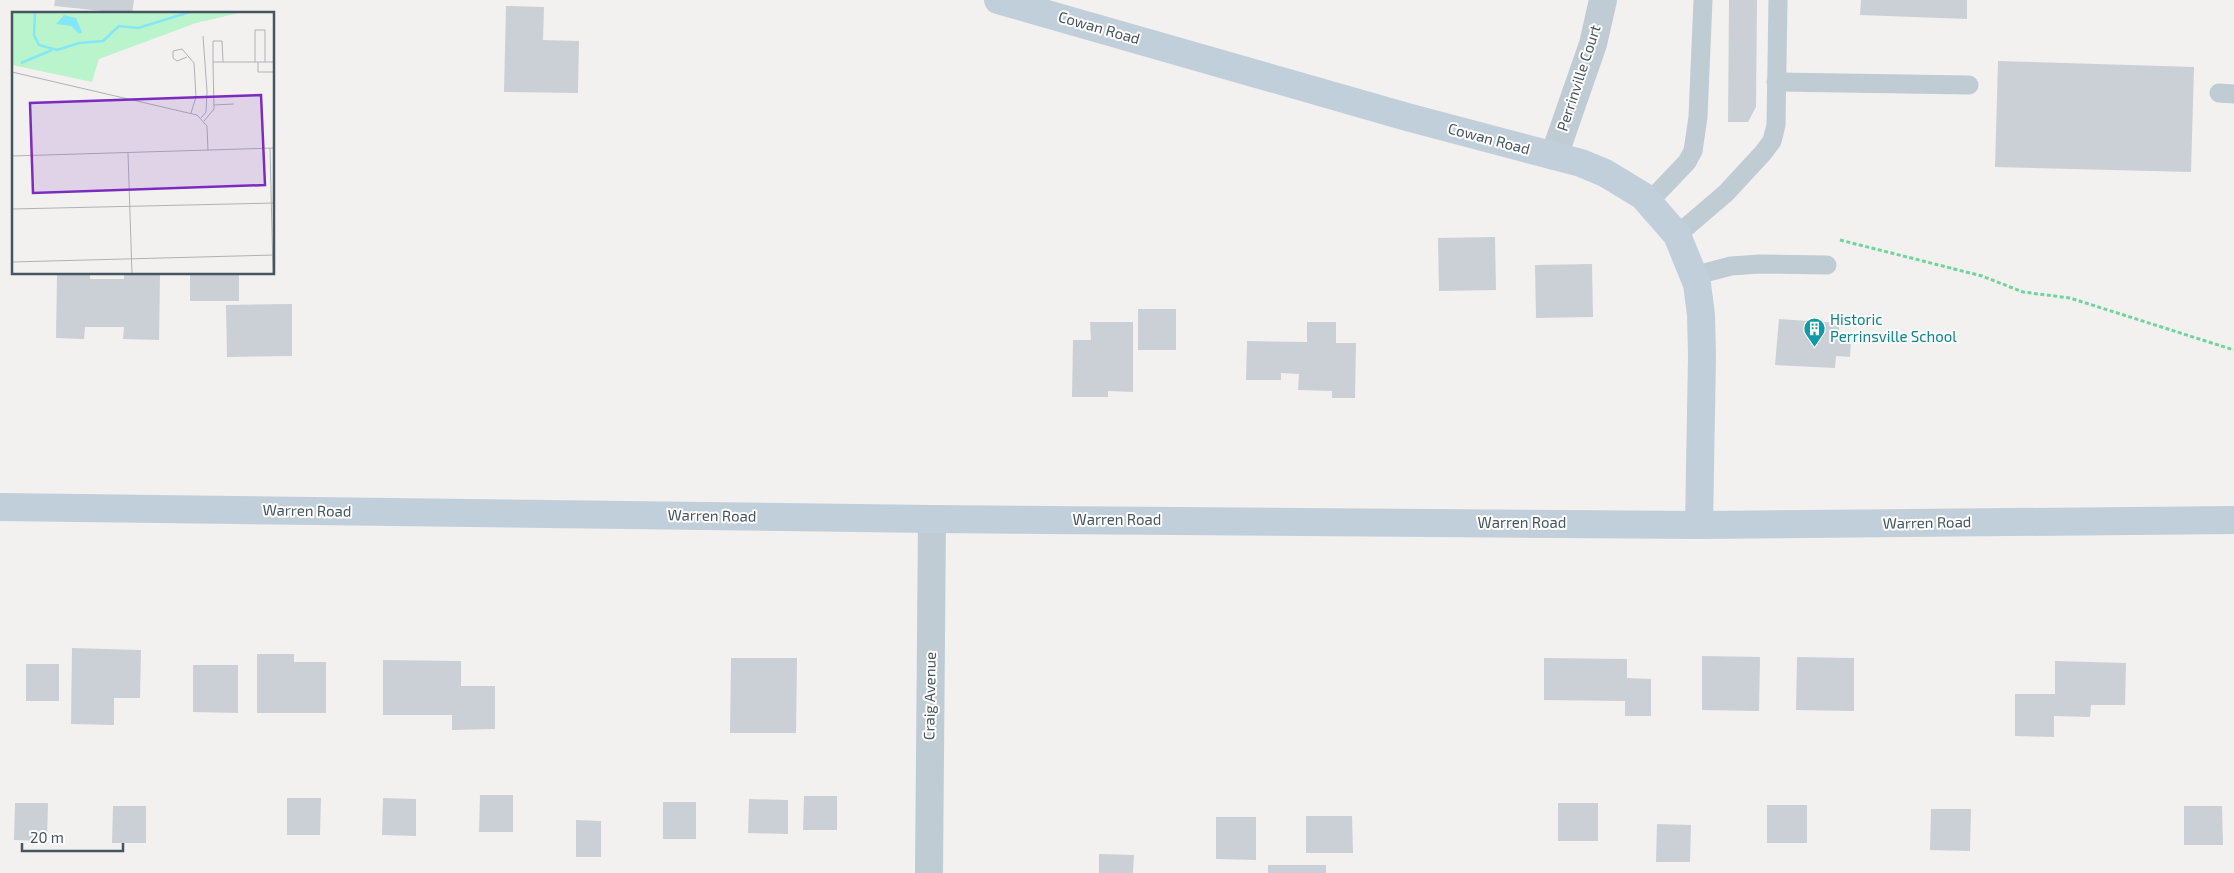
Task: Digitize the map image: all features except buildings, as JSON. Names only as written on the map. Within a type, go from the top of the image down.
[{"type":"main road","name":"Cowan Road","points":[[998,0],[1407,117],[1581,163],[1605,173],[1643,196],[1677,235],[1697,284],[1701,315],[1702,356],[1698,525]]},
{"type":"main road","name":"Warren Road","points":[[0,507],[932,519],[1698,525],[2234,520]]},
{"type":"street","name":"Perrinville Court","points":[[1554,156],[1593,44],[1603,0]]},
{"type":"street","name":"Craig Avenue","points":[[929,873],[932,519]]},
{"type":"lane","points":[[1648,203],[1687,162],[1693,152],[1698,117],[1703,0]]},
{"type":"lane","points":[[1677,235],[1726,193],[1772,141],[1776,124],[1778,0]]},
{"type":"lane","points":[[1776,82],[1969,85]]},
{"type":"lane","points":[[1693,276],[1731,266],[1826,265]]},
{"type":"path","points":[[1802,264],[1819,244],[1834,239],[1982,276],[2023,292],[2070,298],[2234,350]]},
{"type":"place","name":"Historic Perrinsville School","points":[[1814,348]]}]
